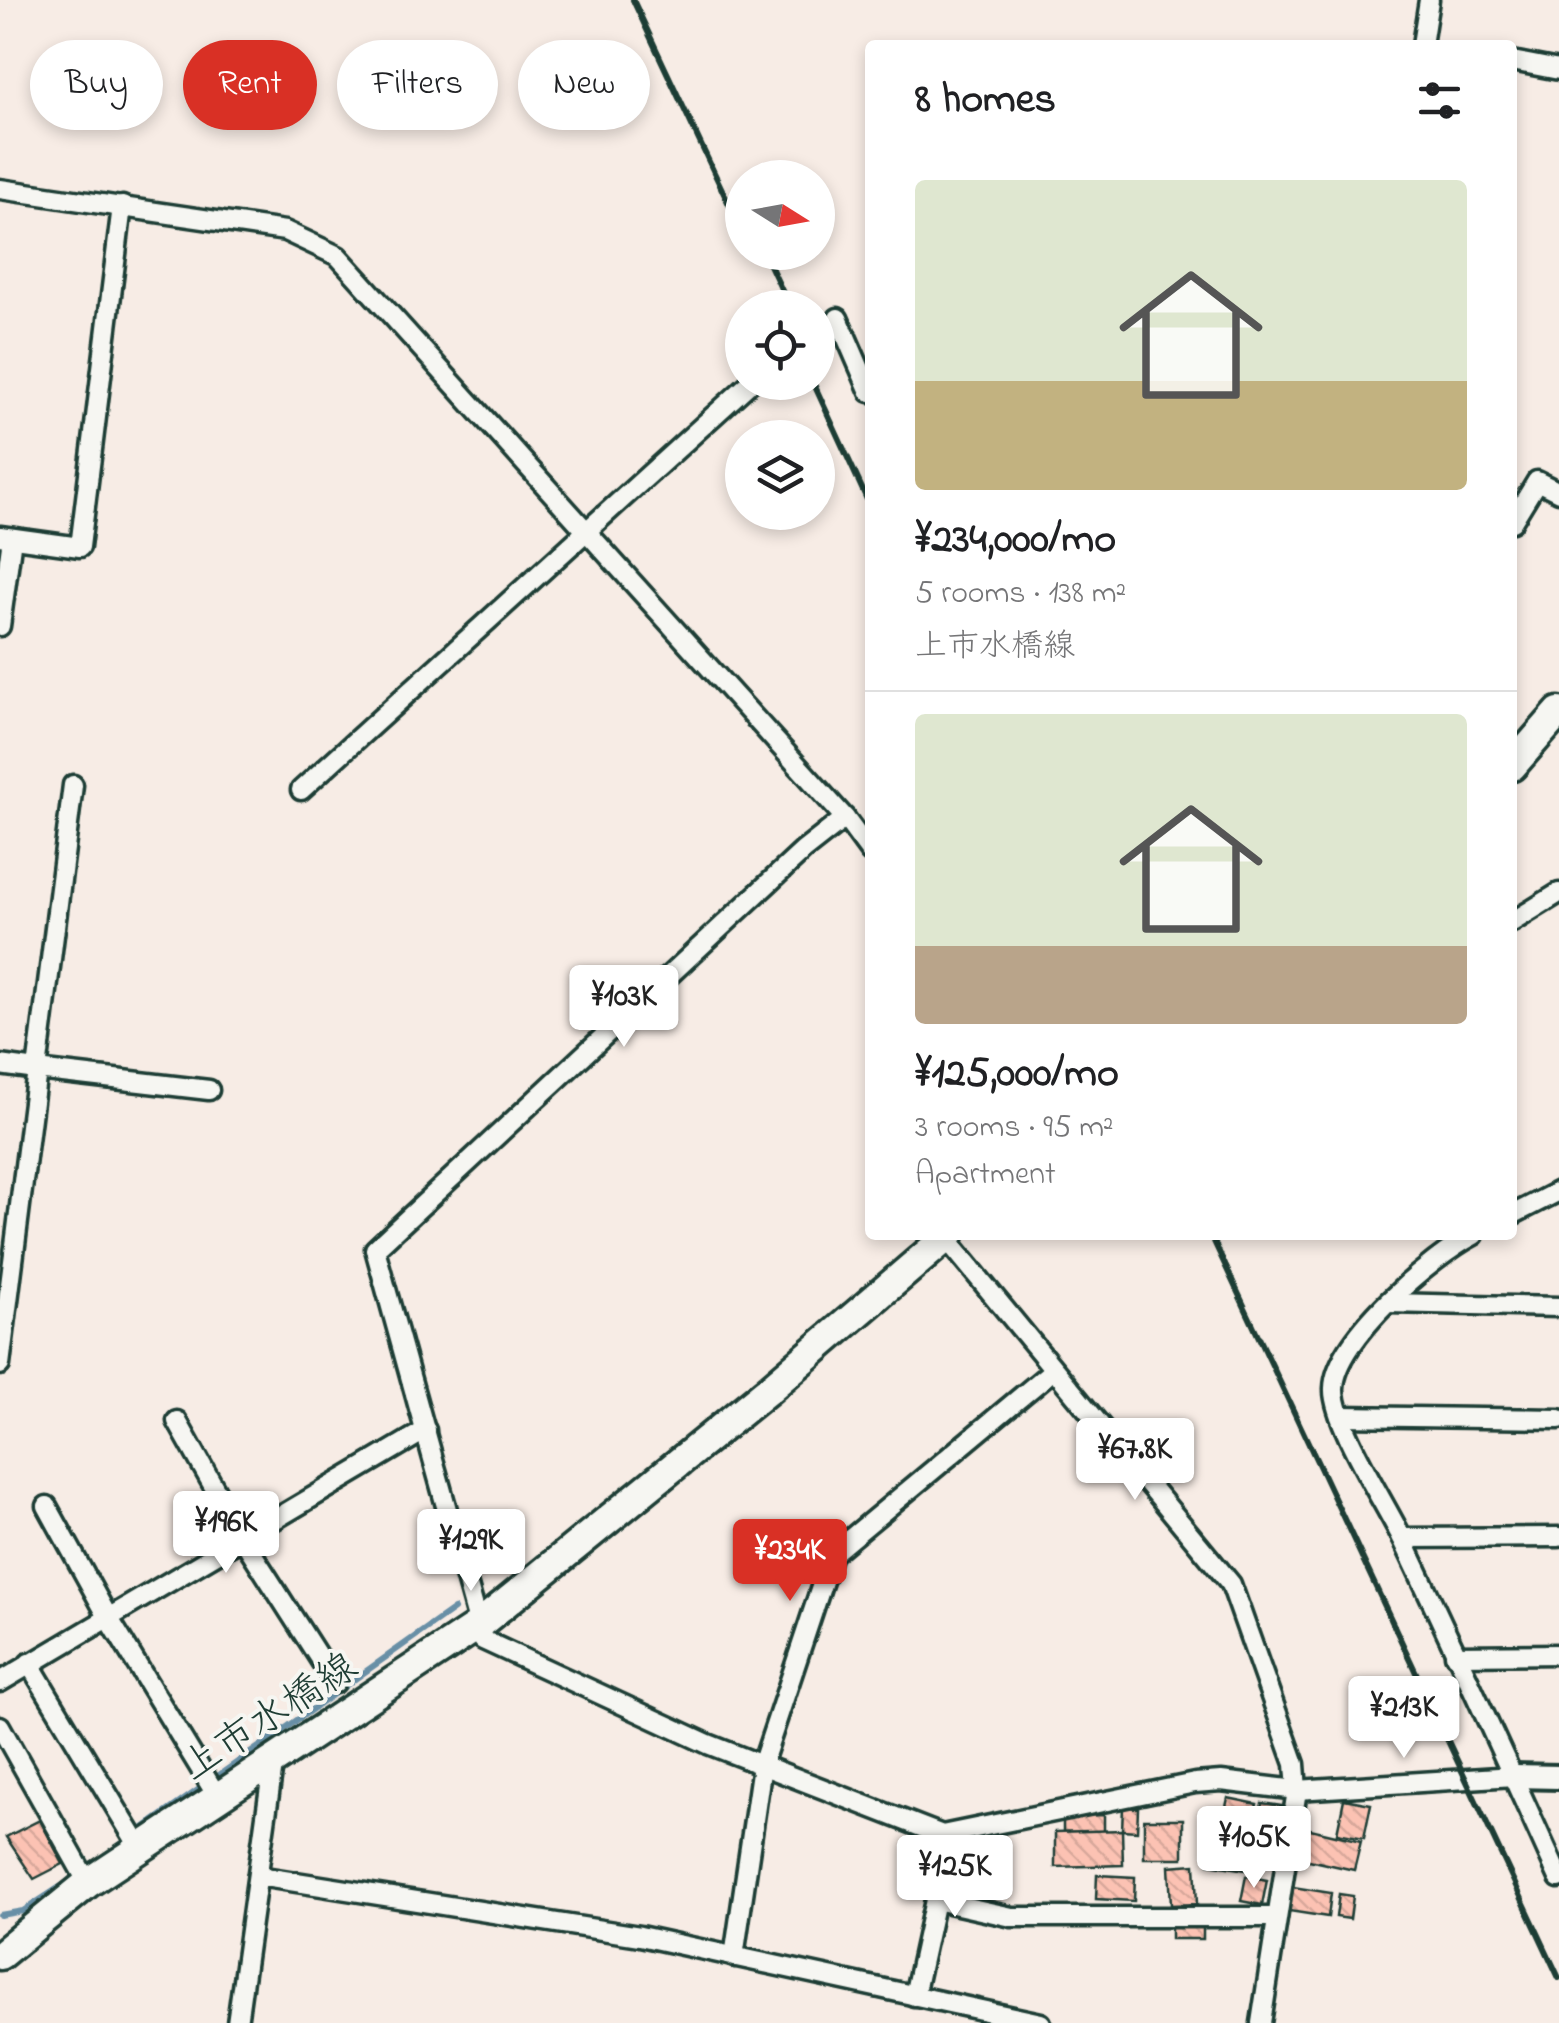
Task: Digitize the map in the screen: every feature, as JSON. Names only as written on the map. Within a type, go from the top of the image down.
[{"type":"main road","points":[[1517,760],[1559,712]]},
{"type":"main road","name":"上市水橋線","points":[[0,1955],[88,1883],[476,1627],[943,1240]]},
{"type":"street","points":[[1423,40],[1429,0]]},
{"type":"street","points":[[1517,62],[1559,70]]},
{"type":"street","points":[[0,189],[285,230],[338,256],[845,818],[865,845]]},
{"type":"street","points":[[0,626],[6,537],[80,547],[122,206]]},
{"type":"street","points":[[838,318],[865,380]]},
{"type":"street","points":[[301,790],[731,400]]},
{"type":"street","points":[[1517,514],[1537,481],[1559,492]]},
{"type":"street","points":[[0,1364],[73,784]]},
{"type":"street","points":[[845,818],[803,851],[375,1249],[476,1627],[483,1640],[559,1678],[762,1765],[942,1835],[1196,1783],[1221,1781],[1297,1790],[1514,1776],[1559,1777]]},
{"type":"street","points":[[1517,919],[1559,893]]},
{"type":"street","points":[[0,1065],[209,1090]]},
{"type":"street","points":[[1517,1212],[1559,1191]]},
{"type":"street","points":[[951,1240],[1052,1371],[1231,1584],[1295,1764],[1297,1790],[1261,2023]]},
{"type":"street","points":[[1460,1240],[1389,1303],[1344,1357],[1334,1388],[1340,1416],[1402,1538],[1559,1878]]},
{"type":"street","points":[[1389,1303],[1559,1307]]},
{"type":"street","points":[[734,1958],[762,1765],[832,1554],[1052,1371]]},
{"type":"street","points":[[1340,1416],[1559,1418]]},
{"type":"street","points":[[177,1420],[243,1539],[335,1683]]},
{"type":"street","points":[[0,1682],[426,1430]]},
{"type":"street","points":[[47,1506],[108,1618],[217,1796]]},
{"type":"street","points":[[1402,1538],[1559,1537]]},
{"type":"street","points":[[1455,1655],[1559,1654]]},
{"type":"street","points":[[30,1663],[140,1848]]},
{"type":"street","points":[[0,1726],[88,1883]]},
{"type":"street","points":[[237,2023],[274,1757]]},
{"type":"street","points":[[914,1996],[935,1900],[942,1835]]},
{"type":"street","points":[[258,1876],[640,1936],[1042,2023]]},
{"type":"street","points":[[935,1900],[1012,1916],[1278,1917]]},
{"type":"building","points":[[1228,1798],[1257,1804],[1252,1826],[1223,1820]]},
{"type":"building","points":[[1344,1799],[1371,1804],[1364,1838],[1337,1833]]},
{"type":"building","points":[[1262,1803],[1282,1806],[1278,1831],[1258,1828]]},
{"type":"building","points":[[1123,1807],[1138,1808],[1137,1831],[1122,1830]]},
{"type":"building","points":[[1104,1815],[1104,1831],[1063,1832],[1063,1816]]},
{"type":"building","points":[[1144,1819],[1183,1819],[1183,1858],[1144,1858]]},
{"type":"building","points":[[40,1820],[63,1864],[34,1879],[6,1837]]},
{"type":"building","points":[[1215,1821],[1252,1826],[1246,1870],[1209,1864]]},
{"type":"building","points":[[1306,1828],[1361,1841],[1354,1870],[1300,1858]]},
{"type":"building","points":[[1122,1830],[1123,1865],[1055,1867],[1055,1832]]},
{"type":"building","points":[[1258,1844],[1274,1848],[1269,1865],[1253,1861]]},
{"type":"building","points":[[1195,1864],[1197,1904],[1171,1905],[1169,1866]]},
{"type":"building","points":[[1097,1875],[1135,1877],[1134,1901],[1096,1899]]},
{"type":"building","points":[[1246,1876],[1267,1880],[1262,1905],[1241,1901]]},
{"type":"building","points":[[1293,1887],[1331,1893],[1328,1917],[1289,1911]]},
{"type":"building","points":[[1339,1894],[1353,1896],[1350,1919],[1336,1917]]},
{"type":"building","points":[[1171,1927],[1203,1927],[1203,1939],[1171,1939]]},
{"type":"waterway","points":[[96,1862],[454,1609]]},
{"type":"waterway","points":[[0,1915],[23,1911],[69,1881]]},
{"type":"railway","points":[[633,0],[725,196]]},
{"type":"railway","points":[[772,270],[782,290]]},
{"type":"railway","points":[[821,400],[865,495]]},
{"type":"railway","points":[[1213,1240],[1559,1978]]}]
